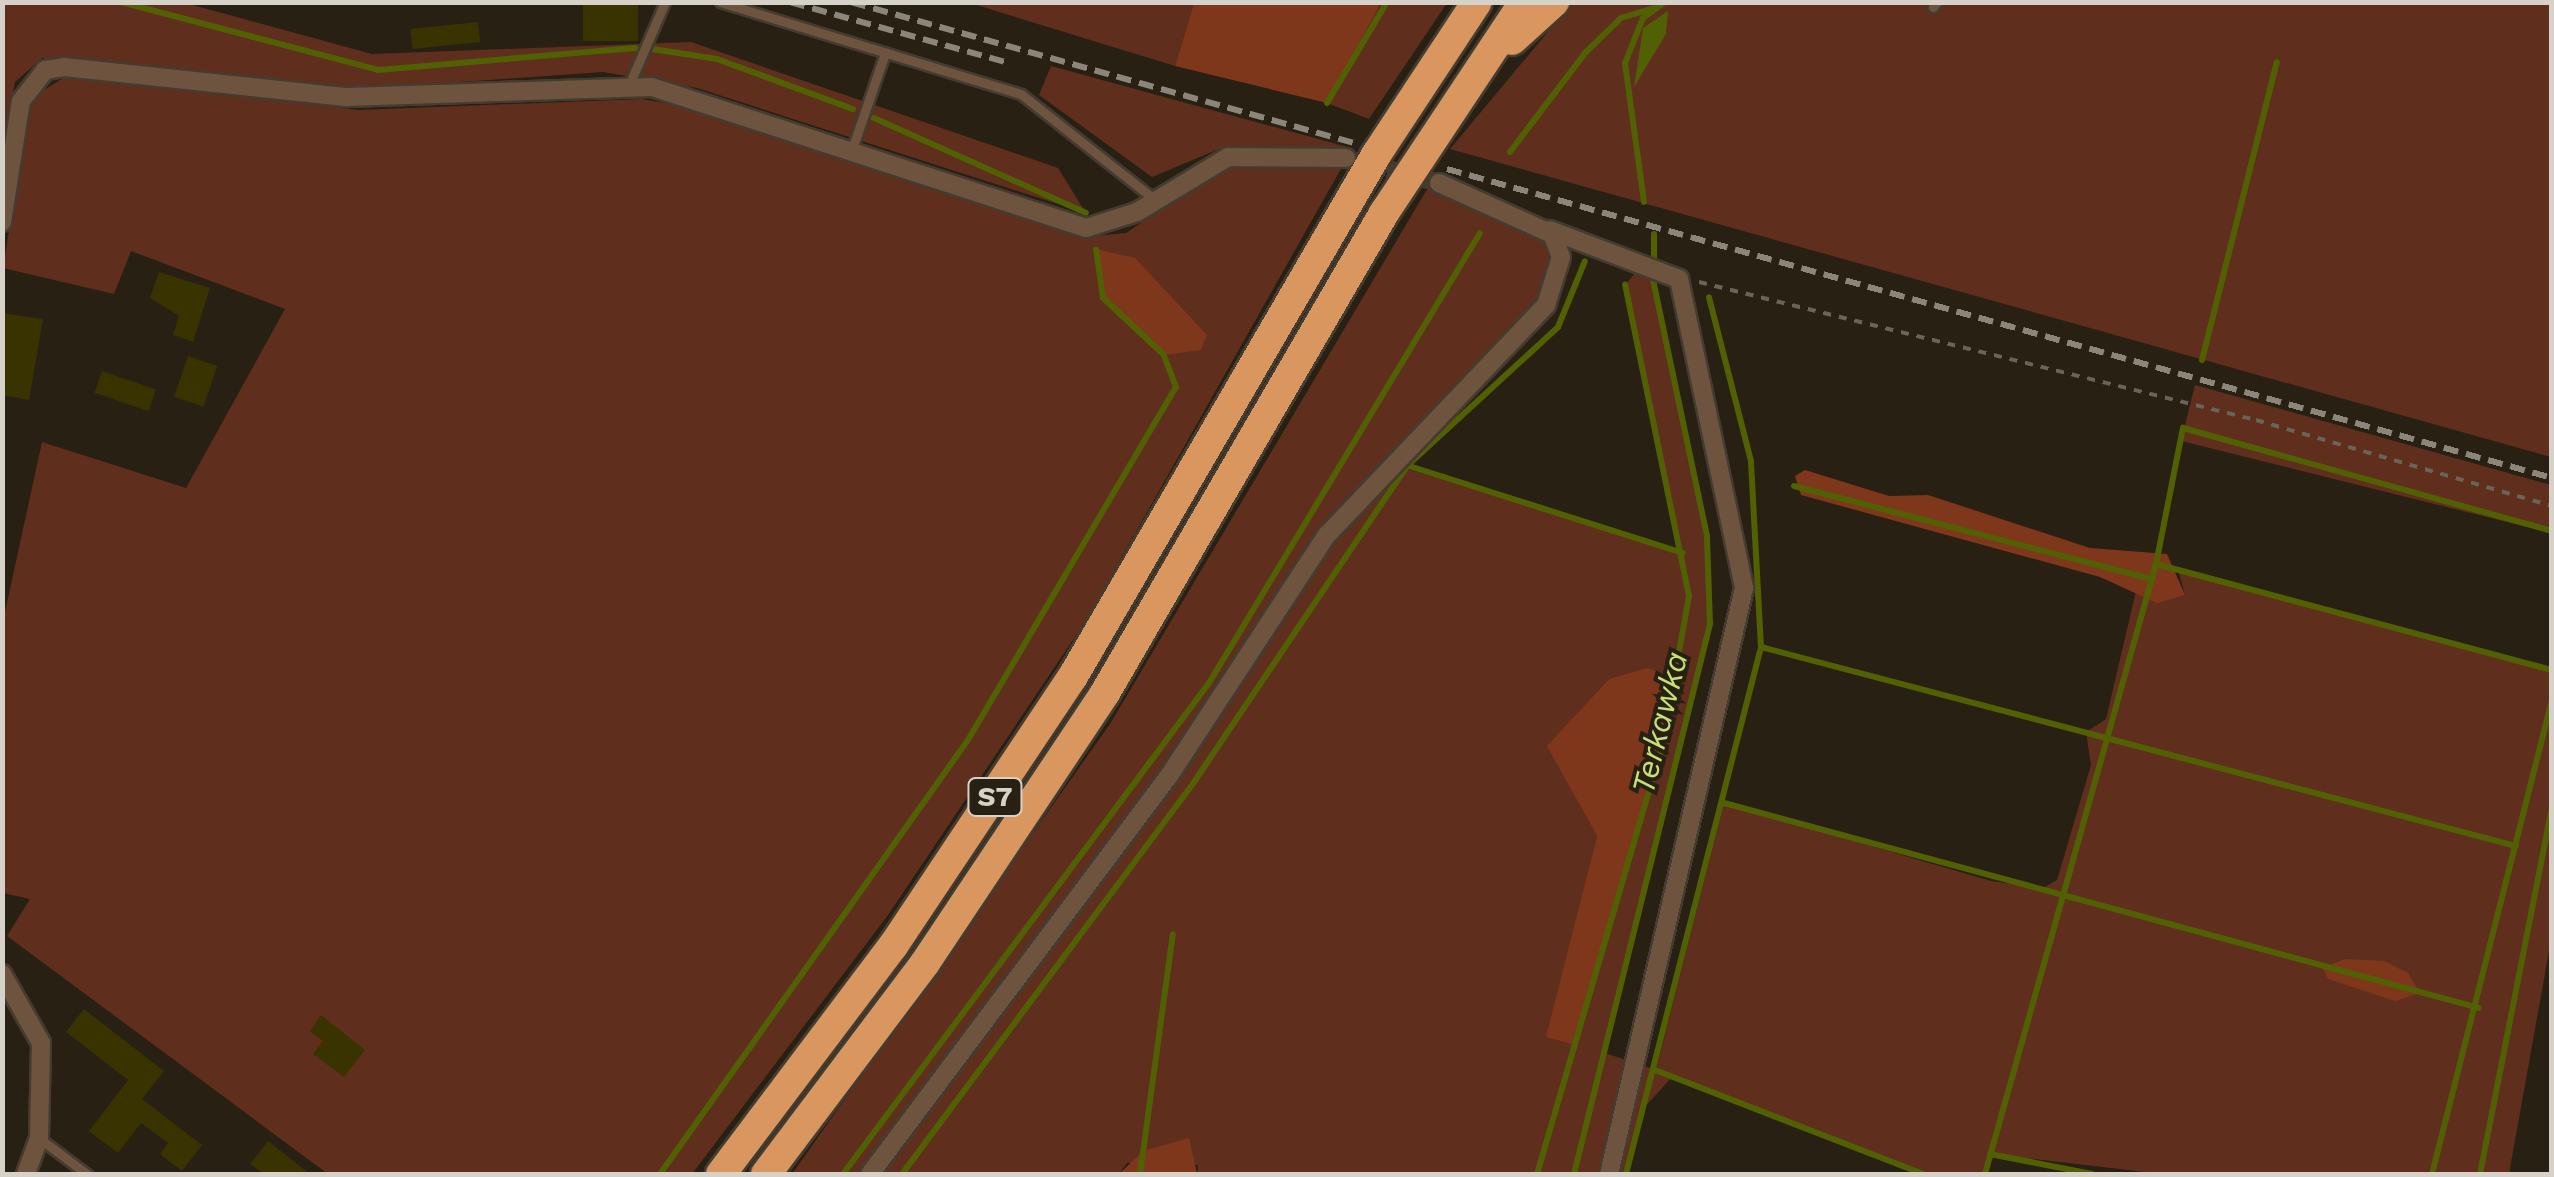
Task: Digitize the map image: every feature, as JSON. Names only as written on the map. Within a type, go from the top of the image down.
[{"type":"highway","name":"S7","points":[[721,1174],[893,946],[1072,678],[1376,155],[1477,2]]},
{"type":"highway","name":"S7","points":[[766,1174],[925,962],[1106,693],[1466,84],[1524,2]]},
{"type":"highway","points":[[1466,84],[1554,2]]},
{"type":"street","points":[[2,222],[30,83],[64,67],[347,98],[629,86],[852,149],[1086,228],[1155,200],[1228,157],[1346,158]]},
{"type":"street","points":[[1439,184],[1679,278],[1744,604],[1609,1174]]},
{"type":"street","points":[[870,1174],[1170,776],[1328,535],[1398,451],[1533,323],[1560,271],[1560,249],[1544,228]]},
{"type":"street","points":[[2,974],[40,1043],[39,1138],[26,1174]]},
{"type":"lane","points":[[629,86],[665,2]]},
{"type":"lane","points":[[720,2],[1021,94],[1094,143],[1155,200]]},
{"type":"lane","points":[[852,149],[885,53]]},
{"type":"lane","points":[[39,1138],[87,1174]]},
{"type":"path","points":[[1679,278],[2256,420],[2552,506]]},
{"type":"shaded area","points":[[1194,2],[1381,3],[1327,103],[1175,66]]},
{"type":"shaded area","points":[[3,3],[185,3],[372,54],[691,42],[1058,168],[1086,213],[697,88],[603,72],[345,90],[42,58],[15,82],[3,143]]},
{"type":"shaded area","points":[[970,3],[1194,3],[1175,66]]},
{"type":"shaded area","points":[[1381,3],[1447,3],[1369,119],[1327,103]]},
{"type":"shaded area","points":[[1572,3],[2551,3],[2551,457],[1450,149]]},
{"type":"shaded area","points":[[1668,11],[1666,34],[1634,87],[1643,28]]},
{"type":"shaded area","points":[[1051,66],[1351,148],[1226,146],[1152,177],[1039,95]]},
{"type":"shaded area","points":[[68,75],[358,110],[642,99],[704,110],[1081,237],[1126,233],[1223,168],[1342,167],[1085,622],[888,915],[692,1174],[328,1174],[7,936],[30,899],[3,893],[3,621],[42,442],[186,488],[285,309],[131,251],[114,294],[3,268],[30,99]]},
{"type":"shaded area","points":[[1429,186],[1552,234],[1555,286],[1388,463],[1683,552],[1628,313],[1625,285],[1641,266],[1653,271],[1707,536],[1710,624],[1605,1053],[1656,1070],[1724,803],[1991,881],[2043,888],[2057,880],[2091,765],[2086,732],[2106,719],[2136,591],[2146,599],[2185,595],[2178,570],[2551,670],[2551,940],[2509,1174],[2162,1174],[1991,1154],[1985,1174],[1923,1174],[1672,1077],[1641,1111],[1626,1174],[1197,1174],[1198,1165],[1127,1163],[1119,1174],[792,1174],[1110,724]],"holes":[[[1677,678],[1547,1037],[1597,836],[1548,746],[1609,679]]]},
{"type":"shaded area","points":[[1096,249],[1135,258],[1207,335],[1201,350],[1164,355],[1119,317],[1103,298]]},
{"type":"shaded area","points":[[2195,385],[2551,485],[2551,533],[2181,441]]},
{"type":"shaded area","points":[[1805,470],[1889,496],[1928,495],[2090,548],[2167,554],[2185,595],[2157,603],[2100,577],[1801,495],[1795,476]]},
{"type":"shaded area","points":[[1647,668],[1677,678],[1576,1045],[1546,1037],[1597,836],[1547,746],[1609,679]]},
{"type":"shaded area","points":[[2345,959],[2384,961],[2408,973],[2420,993],[2395,1001],[2328,979],[2323,968]]},
{"type":"shaded area","points":[[1189,1138],[1197,1174],[1119,1174],[1143,1151]]},
{"type":"building","points":[[583,2],[638,2],[638,41],[583,41]]},
{"type":"building","points":[[478,22],[480,42],[412,49],[410,29]]},
{"type":"building","points":[[159,272],[210,288],[193,342],[173,335],[179,316],[150,298]]},
{"type":"building","points":[[2,313],[43,319],[29,400],[2,395]]},
{"type":"building","points":[[188,356],[217,366],[203,407],[174,397]]},
{"type":"building","points":[[102,371],[156,390],[148,411],[95,393]]},
{"type":"building","points":[[84,1009],[164,1071],[142,1099],[202,1145],[182,1171],[160,1154],[168,1143],[141,1123],[118,1153],[89,1131],[128,1080],[66,1032]]},
{"type":"building","points":[[321,1015],[365,1050],[344,1077],[313,1054],[323,1041],[310,1031]]},
{"type":"building","points":[[268,1141],[310,1174],[264,1174],[250,1164]]},
{"type":"waterway","points":[[121,2],[378,70],[635,48]]},
{"type":"waterway","points":[[1327,103],[1387,2]]},
{"type":"waterway","name":"Terkawka","points":[[1644,202],[1625,63],[1643,18],[1665,2]]},
{"type":"waterway","points":[[1510,152],[1586,52],[1621,18],[1654,8]]},
{"type":"waterway","points":[[652,49],[717,59],[853,109]]},
{"type":"waterway","points":[[2202,360],[2277,62]]},
{"type":"waterway","points":[[874,118],[1086,213]]},
{"type":"waterway","points":[[843,1174],[1209,683],[1480,233]]},
{"type":"waterway","name":"Terkawka","points":[[1654,234],[1654,261]]},
{"type":"waterway","points":[[660,1174],[968,740],[1176,387],[1164,355],[1103,298],[1096,249]]},
{"type":"waterway","points":[[902,1174],[1196,779],[1408,465],[1558,327],[1585,261]]},
{"type":"waterway","name":"Terkawka","points":[[1574,1174],[1710,624],[1707,536],[1653,280]]},
{"type":"waterway","points":[[1537,1174],[1663,742],[1689,596],[1625,285]]},
{"type":"waterway","points":[[1626,1174],[1761,647],[1751,461],[1709,297]]},
{"type":"waterway","points":[[1985,1174],[2156,564],[2183,428],[2552,531]]},
{"type":"waterway","points":[[1409,466],[1683,553]]},
{"type":"waterway","points":[[1794,486],[2151,579]]},
{"type":"waterway","points":[[2156,564],[2552,670]]},
{"type":"waterway","points":[[1761,647],[2516,846]]},
{"type":"waterway","points":[[2432,1174],[2552,700]]},
{"type":"waterway","points":[[1724,803],[2479,1008]]},
{"type":"waterway","points":[[2480,1174],[2552,806]]},
{"type":"waterway","points":[[1140,1174],[1173,934]]},
{"type":"waterway","points":[[1655,1070],[1923,1174]]},
{"type":"waterway","points":[[1990,1154],[2092,1174]]},
{"type":"tunnel","points":[[1362,162],[1439,183]]},
{"type":"railway","points":[[790,2],[1005,62]]},
{"type":"railway","points":[[851,2],[1354,143]]},
{"type":"railway","points":[[1447,169],[2552,478]]}]
